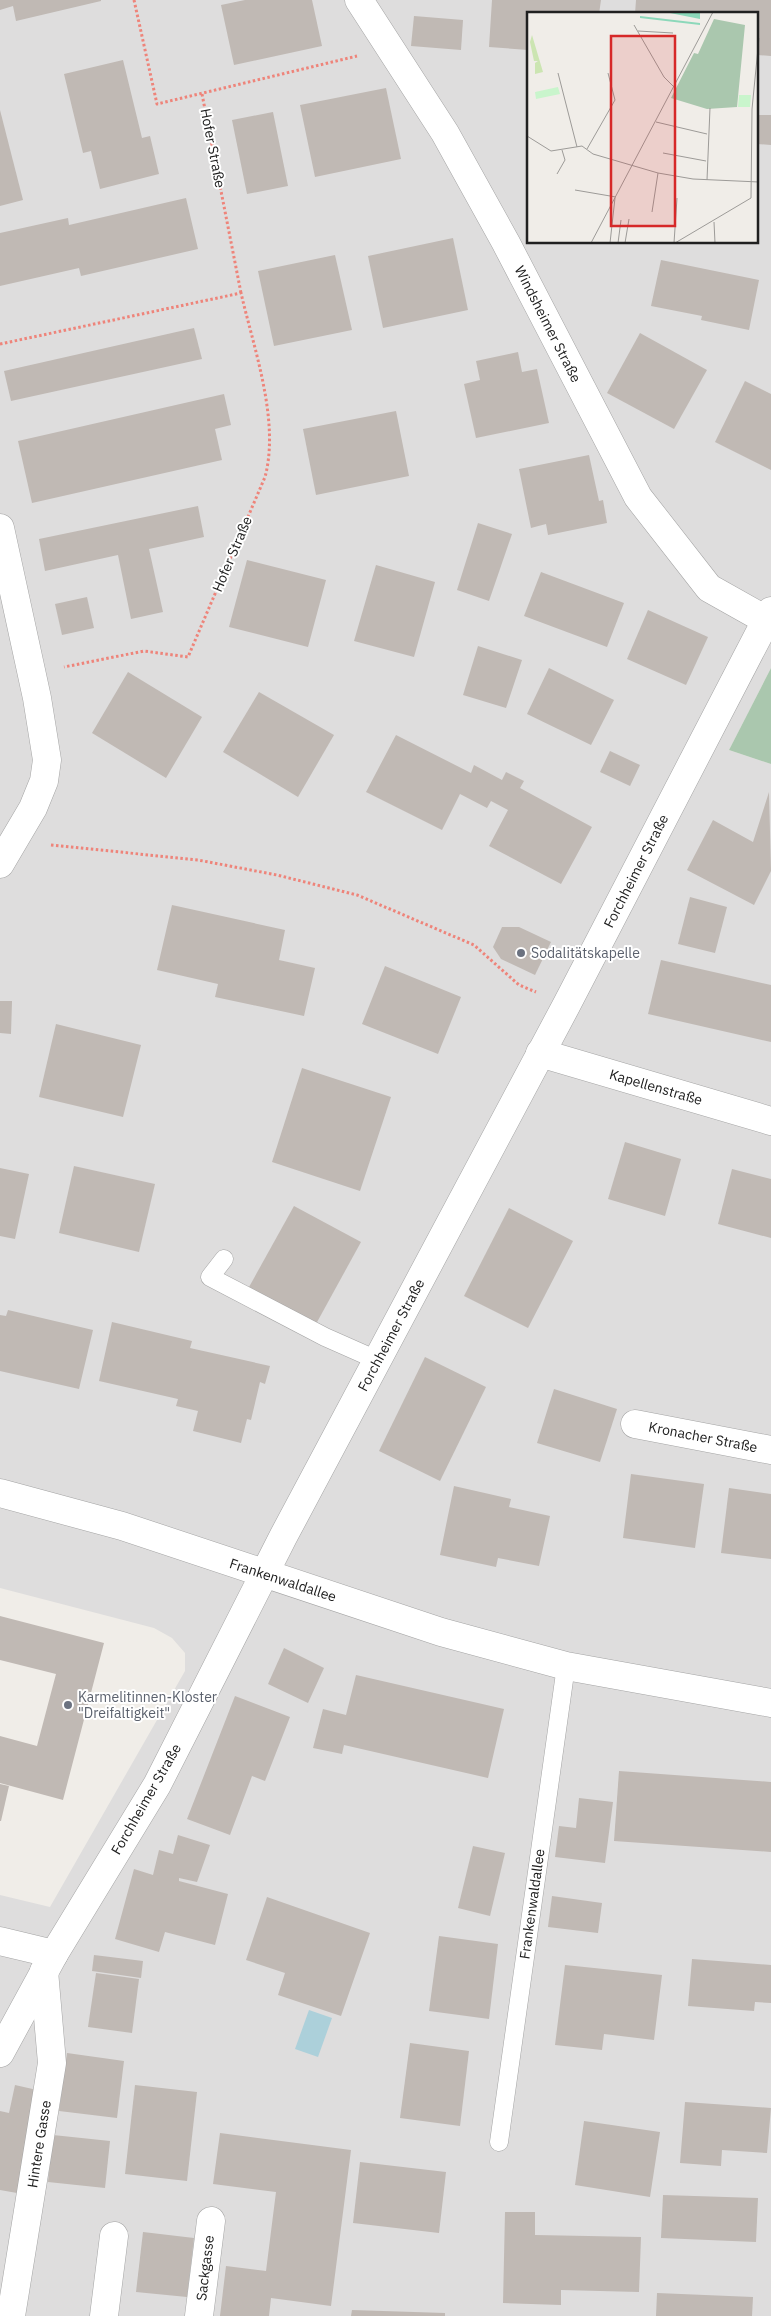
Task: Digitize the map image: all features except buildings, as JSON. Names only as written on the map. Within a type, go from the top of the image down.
[{"type":"street","name":"Windsheimer Straße","points":[[359,0],[445,133],[506,243],[638,497],[709,588],[769,616]]},
{"type":"street","points":[[0,528],[32,674],[46,745],[47,760],[44,781],[33,808],[7,853]]},
{"type":"street","name":"Forchheimer Straße","points":[[0,2053],[49,1962],[156,1785],[377,1360],[567,1004],[769,616]]},
{"type":"street","name":"Kapellenstraße","points":[[540,1053],[771,1121]]},
{"type":"street","name":"Kronacher Straße","points":[[634,1424],[771,1450]]},
{"type":"street","name":"Frankenwaldallee","points":[[0,1493],[122,1526],[441,1632],[566,1666],[771,1703]]},
{"type":"street","points":[[0,1941],[49,1962]]},
{"type":"street","name":"Hintere Gasse","points":[[11,2316],[52,2063],[49,1962]]},
{"type":"street","name":"Sackgasse","points":[[199,2316],[211,2221]]},
{"type":"street","points":[[104,2316],[114,2236]]},
{"type":"lane","points":[[224,1259],[210,1277],[325,1338],[377,1360]]},
{"type":"lane","name":"Frankenwaldallee","points":[[499,2142],[566,1666]]},
{"type":"path","name":"Hofer Straße","points":[[32,674],[144,651],[188,657],[266,477],[270,459],[270,420],[202,94],[157,104],[134,0]]},
{"type":"path","points":[[202,94],[391,48]]},
{"type":"path","points":[[0,344],[242,293]]},
{"type":"path","points":[[7,853],[100,848],[198,860],[277,875],[357,895],[474,945],[519,985],[567,1004]]},
{"type":"shaded area","points":[[0,0],[771,0],[771,668],[729,750],[771,764],[771,2316],[0,2316],[0,1895],[50,1907],[185,1671],[185,1653],[172,1638],[154,1628],[0,1588]]},
{"type":"green space","points":[[771,668],[771,764],[729,750]]},
{"type":"water","points":[[309,2010],[332,2018],[318,2057],[295,2049]]},
{"type":"place","name":"Sodalitätskapelle","points":[[521,953]]},
{"type":"place","name":"Karmelitinnen-Kloster \"Dreifaltigkeit\"","points":[[68,1705]]}]
